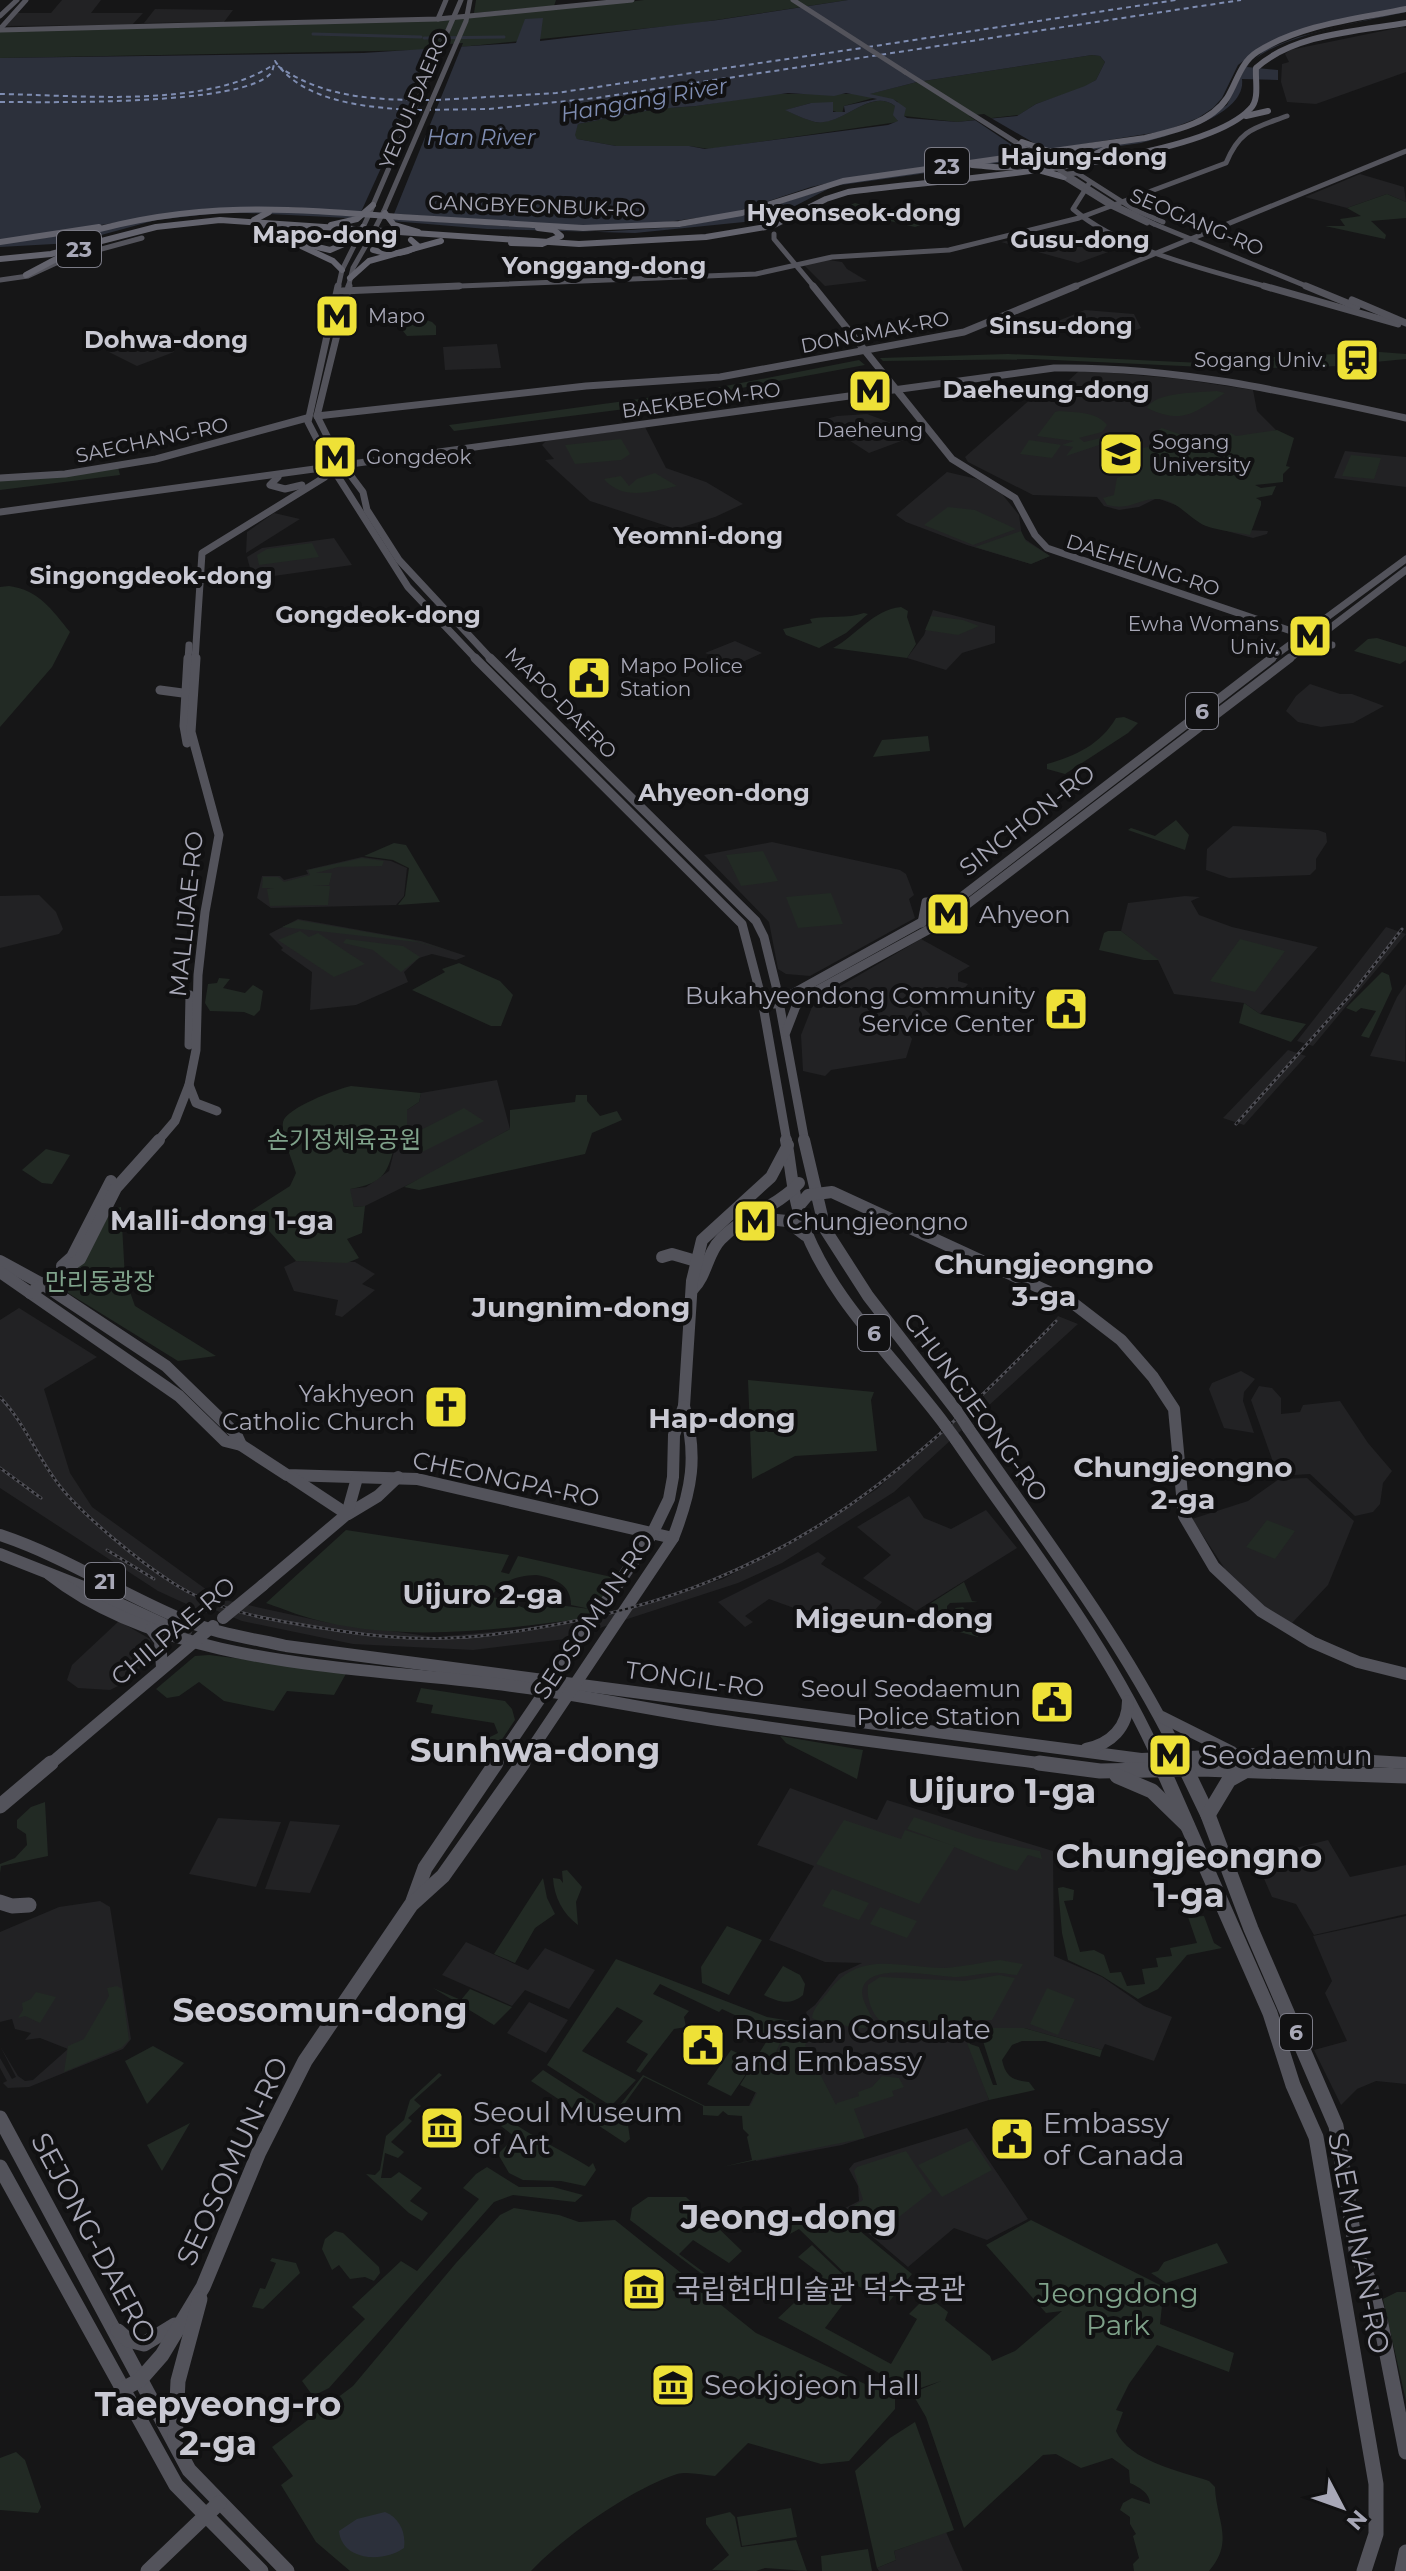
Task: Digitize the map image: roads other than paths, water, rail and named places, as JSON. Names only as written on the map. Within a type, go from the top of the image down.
[{"type":"highway","name":"GANGBYEONBUK-RO","points":[[0,242],[161,216],[249,208],[616,228],[713,219],[761,208],[827,185],[1145,138],[1180,128],[1218,108],[1244,63],[1272,43],[1406,9]]},
{"type":"highway","name":"GANGBYEONBUK-RO","points":[[0,259],[76,250],[148,229],[234,219],[469,239],[593,244],[718,236],[783,222],[826,199],[848,192],[1101,159],[1200,140],[1227,129],[1243,117],[1256,99],[1255,71],[1263,60],[1282,50],[1406,23]]},
{"type":"highway","points":[[1243,117],[1256,111],[1268,111],[1256,99]]},
{"type":"highway","points":[[1019,143],[1058,157],[1080,159],[1106,147],[1145,138]]},
{"type":"highway","points":[[1200,140],[1212,141]]},
{"type":"highway","points":[[911,171],[972,165],[1023,166],[1032,160],[1019,143]]},
{"type":"highway","points":[[1077,173],[1076,166],[1101,159]]},
{"type":"highway","points":[[1006,171],[1042,171],[1062,176]]},
{"type":"highway","points":[[234,219],[331,225],[357,219],[373,205]]},
{"type":"highway","points":[[342,270],[321,255],[255,223],[254,219],[282,211],[400,217]]},
{"type":"highway","points":[[384,211],[394,225],[418,232],[498,237],[616,228]]},
{"type":"highway","points":[[161,216],[208,213],[234,219],[254,224],[321,255]]},
{"type":"highway","points":[[234,219],[354,238]]},
{"type":"highway","points":[[449,220],[549,229],[561,236],[542,244],[453,240]]},
{"type":"highway","points":[[142,238],[161,229],[192,222]]},
{"type":"highway","points":[[26,275],[60,257],[75,237],[118,224]]},
{"type":"highway","points":[[363,227],[354,238],[344,247],[310,247],[305,242],[321,235],[354,238],[469,239]]},
{"type":"highway","points":[[718,236],[766,231],[774,234]]},
{"type":"highway","points":[[368,241],[373,250],[387,253],[407,252],[418,246],[411,240],[392,236]]},
{"type":"highway","points":[[350,278],[362,265],[378,257],[425,244],[469,239]]},
{"type":"main road","name":"YEOUI-DAERO","points":[[438,19],[446,0]]},
{"type":"main road","name":"YEOUI-DAERO","points":[[373,205],[461,0]]},
{"type":"main road","name":"YEOUI-DAERO","points":[[384,211],[457,40],[471,25],[467,17],[470,0]]},
{"type":"main road","points":[[0,26],[29,32],[407,21],[519,13],[632,0]]},
{"type":"main road","points":[[793,0],[908,72]]},
{"type":"main road","points":[[800,0],[908,72]]},
{"type":"main road","points":[[0,26],[20,1]]},
{"type":"main road","points":[[0,26],[20,1]]},
{"type":"main road","points":[[471,25],[519,13]]},
{"type":"main road","points":[[407,21],[442,27],[445,42]]},
{"type":"main road","points":[[0,26],[138,25]]},
{"type":"main road","points":[[0,26],[95,28]]},
{"type":"main road","name":"SEOGANG-RO","points":[[908,72],[1115,205],[1384,313],[1403,325]]},
{"type":"main road","points":[[776,272],[797,264],[865,254],[949,250],[1079,218],[1226,163],[1234,143],[1245,132],[1287,116]]},
{"type":"main road","points":[[1083,195],[1097,197],[1111,206],[1184,234],[1204,233],[1406,151]]},
{"type":"main road","points":[[1083,195],[1078,186],[1062,176],[1068,172],[1077,173],[1122,202],[1184,234]]},
{"type":"main road","points":[[1073,211],[1090,182]]},
{"type":"main road","points":[[363,227],[373,205]]},
{"type":"main road","points":[[317,416],[350,278],[384,211]]},
{"type":"main road","points":[[1073,211],[1094,213]]},
{"type":"main road","points":[[1073,211],[1079,218],[1159,252],[1274,295],[1290,294],[1403,325]]},
{"type":"main road","name":"DAEHEUNG-RO","points":[[774,234],[774,239],[946,451],[958,464],[1012,495],[1026,513],[1035,539],[1048,550],[1315,638]]},
{"type":"main road","name":"SEOGANG-RO","points":[[1184,234],[1403,325]]},
{"type":"main road","name":"DONGMAK-RO","points":[[317,416],[586,386],[720,377],[974,328],[1159,252],[1184,234]]},
{"type":"main road","points":[[2,280],[26,275],[58,256],[142,238]]},
{"type":"main road","points":[[2,280],[28,276],[65,259],[142,238]]},
{"type":"main road","points":[[307,418],[342,270],[354,238]]},
{"type":"main road","points":[[338,291],[776,272],[805,276]]},
{"type":"main road","points":[[1340,308],[1384,313]]},
{"type":"main road","name":"BAEKBEOM-RO","points":[[151,491],[281,476],[357,461],[1041,369],[1139,370],[1269,389],[1406,417]]},
{"type":"main road","name":"MAPO-DAERO","points":[[317,416],[331,467]]},
{"type":"main road","name":"MAPO-DAERO","points":[[307,418],[331,467],[397,574],[479,662],[734,913],[742,924],[763,1010]]},
{"type":"main road","name":"SAECHANG-RO","points":[[0,478],[65,474],[156,459],[307,418]]},
{"type":"main road","name":"BAEKBEOM-RO","points":[[0,511],[310,468],[371,464],[627,425]]},
{"type":"main road","points":[[946,451],[959,452]]},
{"type":"main road","points":[[352,476],[354,470],[371,464]]},
{"type":"main road","points":[[331,467],[342,481]]},
{"type":"main road","points":[[198,556],[207,543],[331,467]]},
{"type":"main road","points":[[198,556],[331,467]]},
{"type":"main road","name":"MAPO-DAERO","points":[[331,467],[352,476],[363,492],[367,510],[399,560],[424,590],[752,916],[764,937],[786,1033]]},
{"type":"main road","points":[[281,476],[271,481],[270,485],[285,489],[302,485]]},
{"type":"main road","points":[[255,479],[284,498]]},
{"type":"main road","name":"MALLIJAE-RO","points":[[27,1290],[80,1259],[116,1188],[175,1121],[189,1085],[196,1050],[198,975],[212,828],[184,735],[191,695],[198,556]]},
{"type":"main road","name":"SINCHON-RO","points":[[786,1033],[796,1006],[805,997],[937,925],[954,907],[1299,644],[1315,638],[1402,572],[1406,559]]},
{"type":"main road","name":"SINCHON-RO","points":[[1299,644],[1316,626],[1402,572]]},
{"type":"main road","points":[[1285,629],[1316,626]]},
{"type":"main road","points":[[1285,629],[1299,644],[1332,645]]},
{"type":"main road","points":[[479,662],[491,659]]},
{"type":"main road","points":[[160,690],[191,695]]},
{"type":"main road","name":"MALLIJAE-RO","points":[[40,1282],[72,1257],[113,1179],[167,1119],[178,1094],[189,1047],[191,978],[205,900]]},
{"type":"main road","points":[[922,923],[926,902],[954,907],[959,925],[937,925]]},
{"type":"main road","name":"SINCHON-RO","points":[[763,1010],[954,907]]},
{"type":"main road","name":"6","points":[[763,1010],[795,1188]]},
{"type":"main road","name":"6","points":[[786,1033],[807,1155]]},
{"type":"main road","points":[[178,1094],[189,1085],[196,1103],[217,1111]]},
{"type":"main road","name":"SEOSOMUN-RO","points":[[121,2390],[140,2380],[162,2355],[203,2287],[259,2152],[301,2067],[411,1905],[425,1868],[652,1534],[669,1499],[673,1477],[674,1435],[684,1406],[696,1261],[702,1240],[771,1177],[788,1144]]},
{"type":"main road","points":[[795,1188],[805,1175],[807,1155]]},
{"type":"main road","name":"CHUNGJEONG-RO","points":[[807,1155],[832,1245],[959,1414],[1070,1576],[1161,1717],[1185,1763]]},
{"type":"main road","name":"SEOSOMUN-RO","points":[[693,1289],[703,1281],[709,1256],[716,1245],[795,1188]]},
{"type":"main road","name":"CHUNGJEONG-RO","points":[[795,1188],[808,1238],[850,1301],[956,1440],[1096,1644],[1163,1765]]},
{"type":"main road","points":[[798,1207],[803,1199],[815,1192],[832,1192],[1084,1310],[1121,1340],[1153,1377],[1174,1409],[1184,1516],[1214,1567],[1261,1611],[1312,1642],[1358,1662],[1406,1674]]},
{"type":"main road","points":[[741,1225],[755,1218],[777,1218],[792,1224],[808,1238]]},
{"type":"main road","points":[[662,1257],[672,1254],[696,1261]]},
{"type":"main road","points":[[0,1261],[40,1282],[166,1366],[236,1434],[241,1445]]},
{"type":"main road","points":[[0,1272],[177,1394],[225,1441],[241,1445],[347,1514],[357,1478]]},
{"type":"main road","name":"SEOSOMUN-RO","points":[[411,1905],[443,1876],[554,1718],[673,1538],[688,1501],[692,1476],[692,1435],[684,1406]]},
{"type":"main road","name":"CHEONGPA-RO","points":[[287,1475],[398,1477],[432,1482],[673,1538]]},
{"type":"main road","name":"CHILPAE-RO","points":[[3,1801],[347,1514],[378,1496],[398,1477]]},
{"type":"main road","name":"TONGIL-RO","points":[[0,1535],[28,1543],[237,1646],[356,1671],[415,1673],[836,1718],[1008,1744],[1141,1759],[1163,1765]]},
{"type":"main road","name":"TONGIL-RO","points":[[0,1554],[49,1574],[73,1593],[157,1626],[192,1644],[323,1652],[547,1687]]},
{"type":"main road","points":[[618,1580],[625,1591],[643,1587]]},
{"type":"main road","points":[[157,1626],[162,1667]]},
{"type":"main road","name":"TONGIL-RO","points":[[573,1690],[593,1700],[1100,1771],[1241,1754],[1406,1763]]},
{"type":"main road","points":[[1076,1750],[1096,1748],[1117,1733],[1128,1713],[1127,1697]]},
{"type":"main road","points":[[554,1718],[570,1707],[593,1700]]},
{"type":"main road","points":[[1161,1717],[1181,1729],[1241,1754]]},
{"type":"main road","points":[[833,1733],[836,1718]]},
{"type":"main road","name":"TONGIL-RO","points":[[1185,1763],[1246,1770],[1406,1776]]},
{"type":"main road","name":"SAEMUNAN-RO","points":[[1185,1763],[1251,1929],[1336,2126],[1357,2256],[1369,2280],[1381,2324],[1406,2452]]},
{"type":"main road","name":"SAEMUNAN-RO","points":[[1163,1765],[1270,2013],[1293,2085],[1316,2137],[1376,2484],[1376,2534],[1364,2571]]},
{"type":"main road","points":[[1208,1815],[1217,1795],[1229,1780],[1246,1770]]},
{"type":"main road","points":[[1100,1771],[1150,1790],[1190,1828]]},
{"type":"main road","points":[[0,1902],[12,1906],[29,1905]]},
{"type":"main road","name":"SEJONG-DAERO","points":[[0,2118],[189,2470],[287,2571]]},
{"type":"main road","name":"SEJONG-DAERO","points":[[0,2167],[176,2485],[261,2571]]},
{"type":"main road","points":[[175,2443],[178,2381],[203,2287]]},
{"type":"main road","points":[[107,2320],[128,2340],[144,2344],[168,2332],[186,2312]]},
{"type":"main road","points":[[148,2571],[219,2503]]},
{"type":"main road","points":[[1402,2571],[1406,2552]]},
{"type":"water","name":"Han River","points":[[848,0],[1406,0],[1406,12],[1320,31],[1259,56],[1247,67],[1278,70],[1278,80],[1242,79],[1240,92],[1232,104],[1219,114],[1169,135],[1141,143],[834,186],[791,208],[754,221],[635,233],[487,229],[227,212],[156,220],[72,243],[0,247],[0,58],[363,53],[516,43],[525,19],[543,18],[540,41],[718,20]],"holes":[[[1100,56],[1105,62],[1096,80],[1036,104],[1017,116],[957,122],[907,118],[904,116],[906,108],[893,99],[870,94],[917,82]],[[788,93],[834,96],[846,93],[877,99],[844,106],[845,112],[833,112],[833,102],[811,103],[785,110],[815,122],[836,119],[876,101],[886,101],[895,106],[893,115],[898,121],[888,125],[705,149],[689,146],[616,146],[577,139],[575,135],[578,124],[656,109]]]},
{"type":"water","points":[[385,2512],[395,2518],[401,2527],[404,2548],[375,2557],[355,2554],[347,2548],[339,2531],[357,2519]]},
{"type":"waterway","points":[[313,34],[421,37]]},
{"type":"waterway","points":[[424,38],[504,37]]},
{"type":"tunnel","points":[[163,1624],[193,1636]]},
{"type":"railway","points":[[1236,1124],[1354,991],[1402,929]]},
{"type":"railway","points":[[0,1397],[69,1497],[129,1551],[192,1594],[254,1616],[298,1624],[371,1635],[452,1638],[564,1623],[642,1605],[712,1580],[776,1550],[836,1515],[892,1474],[1001,1377],[1056,1321]]},
{"type":"railway","points":[[0,1468],[41,1498]]},
{"type":"railway","points":[[107,1550],[154,1579]]},
{"type":"place","name":"Mapo","points":[[337,316]]},
{"type":"place","name":"Sogang Univ.","points":[[1357,360]]},
{"type":"place","name":"Daeheung","points":[[870,391]]},
{"type":"place","name":"Sogang University","points":[[1121,454]]},
{"type":"place","name":"Gongdeok","points":[[335,457]]},
{"type":"place","name":"Ewha Womans Univ.","points":[[1310,636]]},
{"type":"place","name":"Mapo Police Station","points":[[589,678]]},
{"type":"place","name":"Ahyeon","points":[[948,914]]},
{"type":"place","name":"Bukahyeondong Community Service Center","points":[[1066,1009]]},
{"type":"place","name":"Chungjeongno","points":[[755,1221]]},
{"type":"place","name":"Yakhyeon Catholic Church","points":[[446,1407]]},
{"type":"place","name":"Seoul Seodaemun Police Station","points":[[1052,1702]]},
{"type":"place","name":"Seodaemun","points":[[1170,1755]]},
{"type":"place","name":"Russian Consulate and Embassy","points":[[703,2045]]},
{"type":"place","name":"Seoul Museum of Art","points":[[442,2128]]},
{"type":"place","name":"Embassy of Canada","points":[[1012,2139]]},
{"type":"place","name":"국립현대미술관 덕수궁관","points":[[644,2289]]},
{"type":"place","name":"Seokjojeon Hall","points":[[673,2385]]},
{"type":"district","name":"Hajung-dong","points":[[1084,156]]},
{"type":"district","name":"Hyeonseok-dong","points":[[854,212]]},
{"type":"district","name":"Mapo-dong","points":[[325,234]]},
{"type":"district","name":"Gusu-dong","points":[[1080,239]]},
{"type":"district","name":"Yonggang-dong","points":[[604,265]]},
{"type":"district","name":"Sinsu-dong","points":[[1061,325]]},
{"type":"district","name":"Dohwa-dong","points":[[166,339]]},
{"type":"district","name":"Daeheung-dong","points":[[1046,389]]},
{"type":"district","name":"Yeomni-dong","points":[[698,535]]},
{"type":"district","name":"Singongdeok-dong","points":[[151,575]]},
{"type":"district","name":"Gongdeok-dong","points":[[378,614]]},
{"type":"district","name":"Ahyeon-dong","points":[[724,792]]},
{"type":"district","name":"Malli-dong 1-ga","points":[[222,1220]]},
{"type":"district","name":"Chungjeongno 3-ga","points":[[1044,1280]]},
{"type":"district","name":"Jungnim-dong","points":[[581,1307]]},
{"type":"district","name":"Hap-dong","points":[[722,1418]]},
{"type":"district","name":"Chungjeongno 2-ga","points":[[1183,1483]]},
{"type":"district","name":"Uijuro 2-ga","points":[[483,1594]]},
{"type":"district","name":"Migeun-dong","points":[[894,1618]]},
{"type":"district","name":"Sunhwa-dong","points":[[535,1750]]},
{"type":"district","name":"Uijuro 1-ga","points":[[1002,1791]]},
{"type":"district","name":"Chungjeongno 1-ga","points":[[1189,1876]]},
{"type":"district","name":"Seosomun-dong","points":[[320,2010]]},
{"type":"district","name":"Jeong-dong","points":[[789,2217]]},
{"type":"district","name":"Taepyeong-ro 2-ga","points":[[218,2424]]},
{"type":"water label","name":"Hangang River","points":[[644,100]]},
{"type":"park label","name":"손기정체육공원","points":[[344,1139]]},
{"type":"park label","name":"만리동광장","points":[[100,1281]]},
{"type":"park label","name":"Jeongdong Park","points":[[1118,2309]]}]
